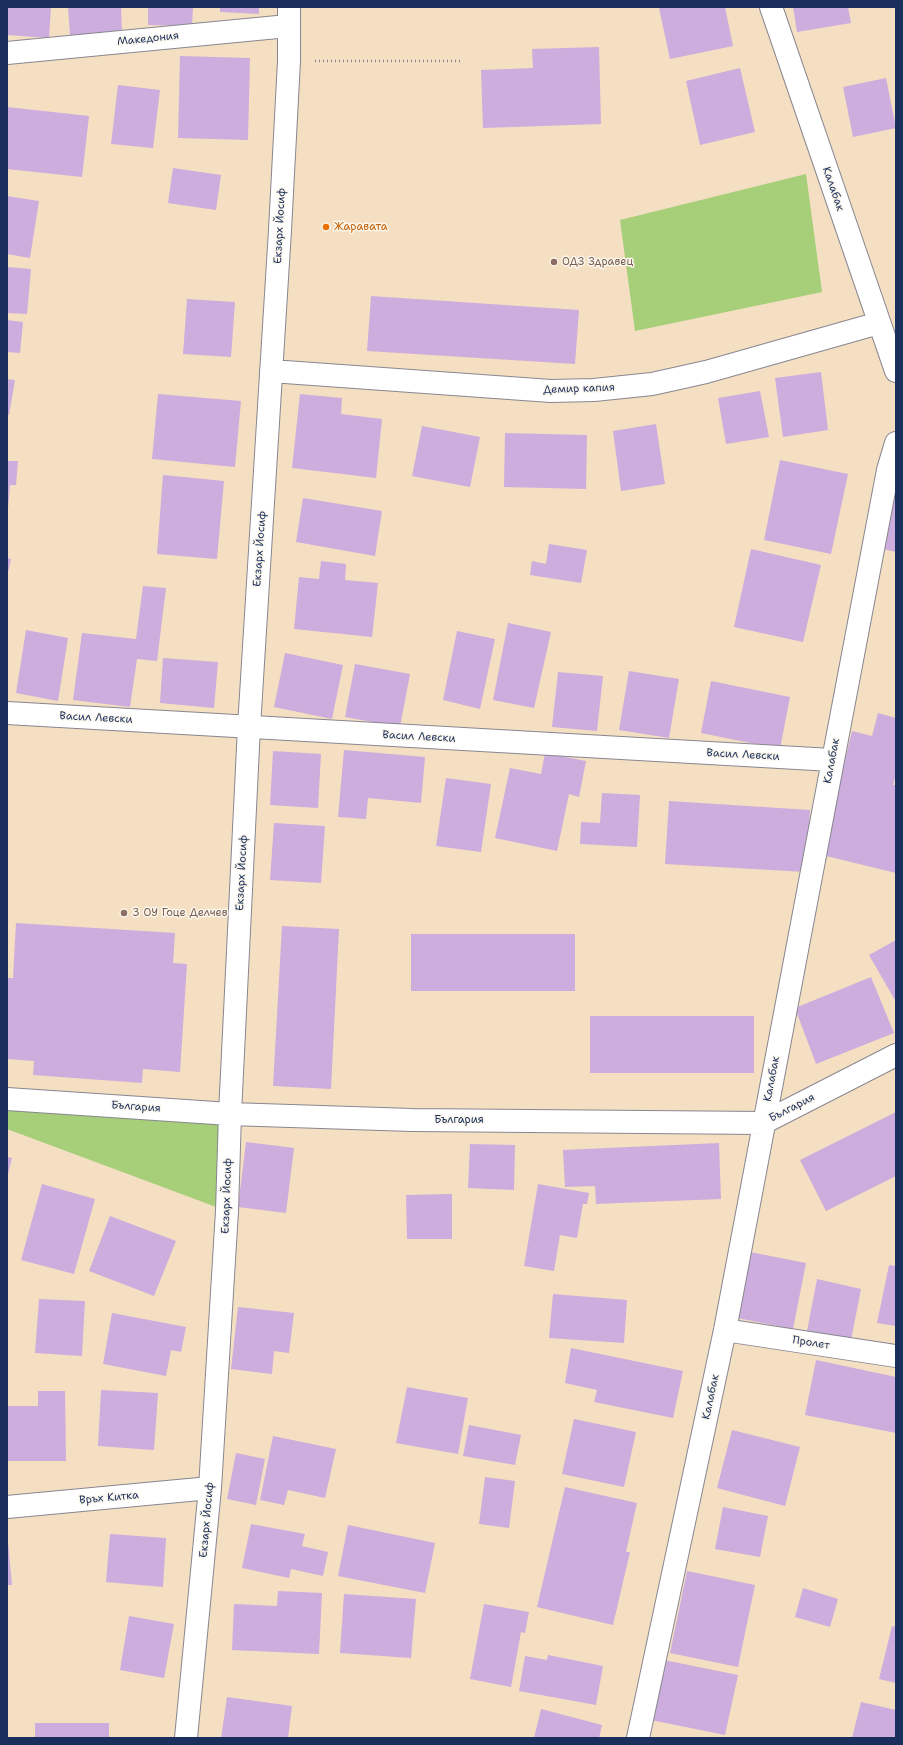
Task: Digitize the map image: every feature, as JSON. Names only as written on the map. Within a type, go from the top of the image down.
[{"type":"street","name":"Калабак","points":[[771,7],[896,371]]},
{"type":"street","name":"Македония","points":[[7,53],[288,16]]},
{"type":"street","name":"Екзарх Йосиф","points":[[186,1738],[210,1488],[227,1210],[230,1114],[249,727],[289,61],[288,16]]},
{"type":"street","name":"Демир капия","points":[[271,371],[551,391],[594,390],[652,384],[706,372],[880,323]]},
{"type":"street","name":"Калабак","points":[[638,1738],[725,1330],[832,760],[888,470],[896,443]]},
{"type":"street","name":"Васил Левски","points":[[7,713],[832,760]]},
{"type":"street","name":"България","points":[[7,1099],[230,1114],[412,1120],[764,1123],[896,1055]]},
{"type":"street","name":"Пролет","points":[[725,1330],[896,1356]]},
{"type":"street","name":"Връх Китка","points":[[7,1507],[210,1488]]},
{"type":"path","points":[[289,61],[460,61]]},
{"type":"green space","points":[[806,174],[822,292],[635,331],[620,220]]},
{"type":"green space","points":[[7,1099],[230,1114],[227,1211],[7,1129]]},
{"type":"building","points":[[7,7],[51,7],[49,38],[7,35]]},
{"type":"building","points":[[68,7],[121,7],[122,33],[70,35]]},
{"type":"building","points":[[148,7],[193,7],[192,26],[148,25]]},
{"type":"building","points":[[220,7],[259,7],[259,14],[220,12]]},
{"type":"building","points":[[725,7],[733,46],[670,59],[659,8]]},
{"type":"building","points":[[793,7],[848,7],[851,23],[797,32]]},
{"type":"building","points":[[599,47],[601,124],[483,128],[481,70],[533,68],[532,49]]},
{"type":"building","points":[[180,56],[250,58],[248,140],[178,138]]},
{"type":"building","points":[[740,68],[755,132],[700,145],[686,81]]},
{"type":"building","points":[[886,78],[896,128],[853,137],[843,87]]},
{"type":"building","points":[[118,85],[160,90],[153,148],[111,144]]},
{"type":"building","points":[[7,107],[89,116],[82,177],[7,169]]},
{"type":"building","points":[[173,168],[221,175],[216,210],[168,203]]},
{"type":"building","points":[[7,196],[39,201],[30,258],[7,254]]},
{"type":"building","points":[[7,267],[31,269],[27,314],[7,313]]},
{"type":"building","points":[[371,296],[579,310],[575,364],[367,351]]},
{"type":"building","points":[[187,299],[235,302],[231,357],[183,354]]},
{"type":"building","points":[[7,320],[23,322],[20,353],[7,352]]},
{"type":"building","points":[[821,372],[828,430],[783,437],[775,378]]},
{"type":"building","points":[[7,379],[15,380],[9,415],[7,415]]},
{"type":"building","points":[[760,391],[769,437],[726,444],[718,398]]},
{"type":"building","points":[[158,394],[241,401],[235,467],[152,459]]},
{"type":"building","points":[[300,394],[342,398],[341,414],[382,419],[376,478],[292,468]]},
{"type":"building","points":[[656,424],[665,484],[621,491],[613,431]]},
{"type":"building","points":[[422,426],[480,437],[470,487],[412,476]]},
{"type":"building","points":[[505,433],[587,435],[586,489],[504,487]]},
{"type":"building","points":[[780,460],[848,474],[831,554],[764,540]]},
{"type":"building","points":[[7,461],[18,461],[16,485],[10,485],[8,508]]},
{"type":"building","points":[[896,470],[896,552],[879,548]]},
{"type":"building","points":[[163,475],[224,481],[217,559],[157,554]]},
{"type":"building","points":[[303,498],[382,511],[375,556],[296,542]]},
{"type":"building","points":[[549,544],[587,550],[581,583],[530,575],[532,561],[546,564]]},
{"type":"building","points":[[751,549],[821,565],[803,642],[734,627]]},
{"type":"building","points":[[7,558],[11,559],[8,572],[7,572]]},
{"type":"building","points":[[321,561],[346,564],[345,580],[378,583],[372,637],[294,629],[299,577],[319,579]]},
{"type":"building","points":[[143,586],[166,588],[157,661],[137,659],[130,707],[73,700],[82,633],[136,639]]},
{"type":"building","points":[[508,623],[551,632],[534,708],[493,700]]},
{"type":"building","points":[[26,630],[68,638],[58,701],[16,693]]},
{"type":"building","points":[[457,631],[495,639],[480,709],[443,700]]},
{"type":"building","points":[[285,653],[343,665],[332,719],[274,707]]},
{"type":"building","points":[[163,658],[218,662],[214,708],[160,703]]},
{"type":"building","points":[[355,664],[410,674],[400,727],[345,717]]},
{"type":"building","points":[[629,671],[679,679],[669,738],[619,730]]},
{"type":"building","points":[[558,672],[603,676],[597,731],[552,727]]},
{"type":"building","points":[[711,681],[790,697],[780,749],[701,733]]},
{"type":"building","points":[[878,713],[896,718],[896,775],[893,785],[896,785],[896,873],[822,855],[852,731],[872,736]]},
{"type":"building","points":[[344,750],[425,757],[421,803],[368,798],[366,819],[338,817]]},
{"type":"building","points":[[273,751],[321,754],[318,808],[270,805]]},
{"type":"building","points":[[545,753],[586,761],[579,797],[569,794],[557,851],[495,838],[510,768],[541,774]]},
{"type":"building","points":[[446,778],[491,784],[481,852],[436,846]]},
{"type":"building","points":[[602,793],[640,795],[637,847],[580,844],[581,822],[600,823]]},
{"type":"building","points":[[669,801],[810,810],[806,872],[665,864]]},
{"type":"building","points":[[274,823],[325,826],[321,883],[270,880]]},
{"type":"building","points":[[16,923],[175,933],[173,963],[187,964],[180,1072],[143,1069],[142,1083],[33,1075],[34,1061],[7,1059],[7,978],[13,978]]},
{"type":"building","points":[[282,926],[339,929],[331,1089],[273,1086]]},
{"type":"building","points":[[411,934],[575,934],[575,991],[411,991]]},
{"type":"building","points":[[896,940],[896,1002],[869,955]]},
{"type":"building","points":[[871,977],[894,1033],[816,1064],[795,1008]]},
{"type":"building","points":[[590,1016],[754,1016],[754,1073],[590,1073]]},
{"type":"building","points":[[896,1112],[896,1176],[826,1211],[800,1160]]},
{"type":"building","points":[[246,1142],[294,1148],[286,1213],[238,1207]]},
{"type":"building","points":[[719,1143],[721,1199],[596,1204],[595,1186],[565,1187],[563,1150]]},
{"type":"building","points":[[470,1144],[515,1145],[514,1190],[468,1188]]},
{"type":"building","points":[[7,1157],[12,1158],[8,1174],[7,1174]]},
{"type":"building","points":[[42,1184],[95,1199],[74,1274],[21,1260]]},
{"type":"building","points":[[538,1184],[589,1193],[587,1204],[583,1204],[577,1238],[560,1235],[554,1271],[524,1266]]},
{"type":"building","points":[[452,1194],[452,1239],[407,1239],[406,1195]]},
{"type":"building","points":[[110,1216],[176,1241],[154,1296],[89,1271]]},
{"type":"building","points":[[750,1252],[806,1263],[793,1329],[737,1318]]},
{"type":"building","points":[[889,1265],[896,1266],[896,1326],[877,1323]]},
{"type":"building","points":[[817,1279],[861,1289],[851,1340],[807,1331]]},
{"type":"building","points":[[553,1294],[627,1300],[624,1343],[549,1338]]},
{"type":"building","points":[[39,1299],[85,1301],[82,1356],[35,1353]]},
{"type":"building","points":[[238,1307],[294,1313],[289,1353],[274,1351],[272,1374],[231,1369]]},
{"type":"building","points":[[112,1313],[186,1327],[181,1352],[171,1350],[166,1376],[103,1364]]},
{"type":"building","points":[[571,1348],[683,1371],[673,1418],[594,1402],[597,1390],[565,1383]]},
{"type":"building","points":[[816,1360],[896,1377],[896,1433],[805,1415]]},
{"type":"building","points":[[407,1387],[468,1398],[458,1454],[396,1443]]},
{"type":"building","points":[[101,1390],[158,1393],[154,1450],[98,1446]]},
{"type":"building","points":[[38,1391],[65,1391],[66,1461],[7,1461],[7,1406],[38,1406]]},
{"type":"building","points":[[574,1419],[636,1432],[624,1487],[562,1474]]},
{"type":"building","points":[[469,1425],[521,1435],[515,1465],[463,1456]]},
{"type":"building","points":[[732,1430],[800,1447],[785,1506],[717,1488]]},
{"type":"building","points":[[273,1436],[336,1449],[325,1498],[288,1490],[284,1505],[260,1500]]},
{"type":"building","points":[[236,1453],[265,1459],[256,1505],[227,1499]]},
{"type":"building","points":[[485,1477],[515,1481],[509,1528],[479,1524]]},
{"type":"building","points":[[565,1487],[637,1503],[626,1552],[630,1552],[613,1625],[537,1607]]},
{"type":"building","points":[[723,1507],[768,1516],[760,1557],[715,1549]]},
{"type":"building","points":[[251,1524],[305,1534],[302,1546],[328,1552],[323,1576],[291,1569],[289,1578],[242,1568]]},
{"type":"building","points":[[348,1525],[435,1543],[425,1593],[338,1576]]},
{"type":"building","points":[[7,1531],[12,1585],[7,1585]]},
{"type":"building","points":[[110,1534],[166,1538],[163,1587],[106,1582]]},
{"type":"building","points":[[687,1571],[755,1585],[738,1667],[670,1653]]},
{"type":"building","points":[[803,1588],[838,1599],[830,1627],[795,1617]]},
{"type":"building","points":[[278,1591],[322,1593],[319,1654],[232,1650],[234,1604],[277,1606]]},
{"type":"building","points":[[344,1594],[416,1599],[411,1658],[340,1653]]},
{"type":"building","points":[[484,1604],[529,1612],[525,1633],[521,1632],[511,1687],[470,1679]]},
{"type":"building","points":[[129,1616],[174,1624],[164,1678],[120,1670]]},
{"type":"building","points":[[892,1626],[896,1627],[896,1683],[879,1679]]},
{"type":"building","points":[[548,1655],[603,1666],[596,1705],[519,1691],[525,1656],[547,1660]]},
{"type":"building","points":[[664,1660],[738,1675],[725,1735],[651,1720]]},
{"type":"building","points":[[227,1697],[292,1706],[288,1738],[221,1738]]},
{"type":"building","points":[[861,1702],[896,1710],[896,1738],[852,1738]]},
{"type":"building","points":[[541,1709],[602,1725],[599,1738],[534,1738]]},
{"type":"building","points":[[35,1723],[109,1723],[109,1738],[35,1738]]},
{"type":"place","name":"Жаравата","points":[[326,227]]},
{"type":"place","name":"ОДЗ Здравец","points":[[554,262]]},
{"type":"place","name":"3 ОУ Гоце Делчев","points":[[124,913]]}]
